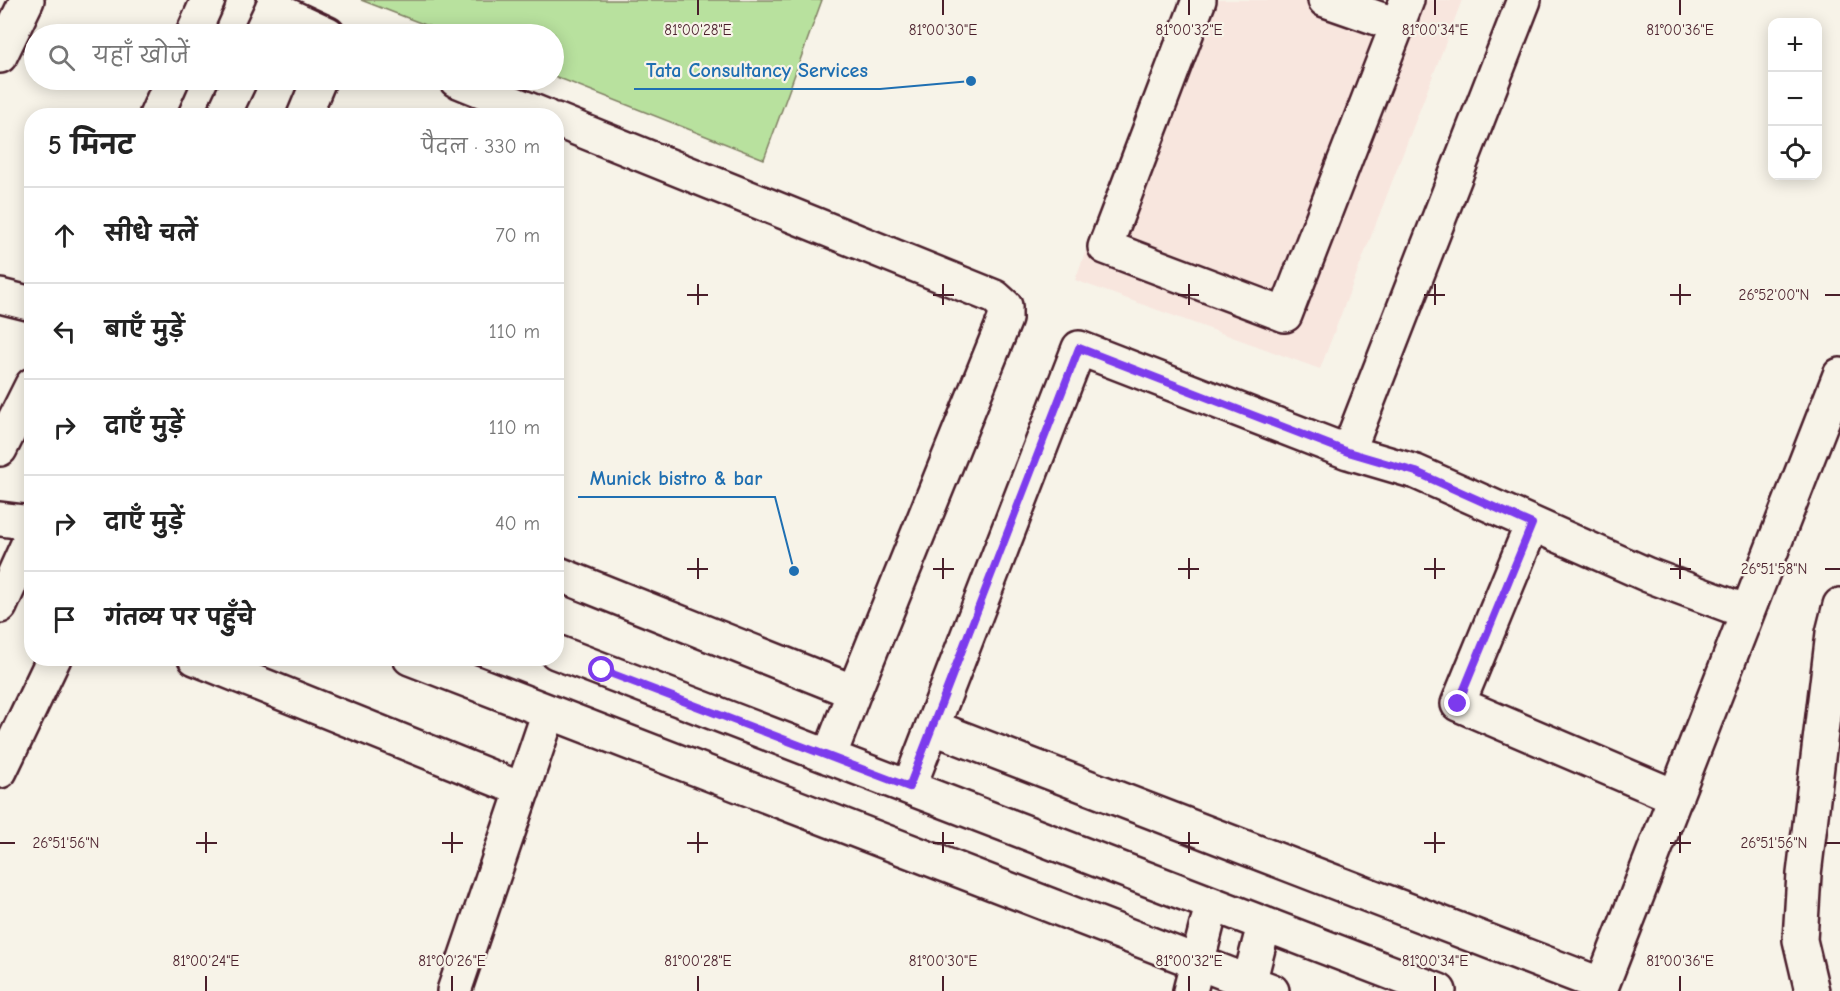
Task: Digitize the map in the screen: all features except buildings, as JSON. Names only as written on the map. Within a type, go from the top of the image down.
[{"type":"street","points":[[0,56],[27,0]]},
{"type":"street","points":[[197,24],[208,0]]},
{"type":"street","points":[[1199,0],[1105,247],[1285,315],[1402,13],[1325,0]]},
{"type":"street","points":[[1348,452],[1524,0]]},
{"type":"street","points":[[269,14],[298,24]]},
{"type":"street","points":[[160,108],[168,90]]},
{"type":"street","points":[[227,108],[235,90]]},
{"type":"street","points":[[307,108],[315,90]]},
{"type":"street","points":[[481,90],[525,108]]},
{"type":"street","points":[[564,123],[995,297],[1005,306],[1005,319],[829,757]]},
{"type":"street","points":[[0,296],[24,302]]},
{"type":"street","points":[[909,787],[1079,348],[1348,452],[1416,472],[1647,575],[1748,612]]},
{"type":"street","points":[[932,727],[1601,988],[1840,375]]},
{"type":"street","points":[[0,449],[24,401]]},
{"type":"street","points":[[0,519],[24,522]]},
{"type":"street","points":[[1532,524],[1458,704],[1676,797]]},
{"type":"street","points":[[0,606],[24,553]]},
{"type":"street","points":[[564,576],[854,692]]},
{"type":"street","points":[[1812,991],[1800,940],[1804,874],[1833,633],[1840,605]]},
{"type":"street","points":[[564,655],[1439,991]]},
{"type":"street","points":[[0,771],[50,666]]},
{"type":"street","points":[[215,666],[523,790]]},
{"type":"street","points":[[431,666],[549,712],[1194,977],[1256,988],[1264,925]]},
{"type":"street","points":[[454,991],[549,712]]},
{"type":"street","points":[[1194,977],[1212,905]]},
{"type":"shaded area","points":[[1179,0],[1462,0],[1320,369],[1075,280]]},
{"type":"green space","points":[[361,0],[822,0],[764,159],[564,80],[564,24],[423,24]]},
{"type":"place","name":"Tata Consultancy Services","points":[[971,81]]},
{"type":"place","name":"Munick bistro & bar","points":[[794,571]]},
{"type":"route","points":[[602,670],[909,787],[1079,348],[1348,452],[1416,472],[1532,524],[1458,704]]}]
